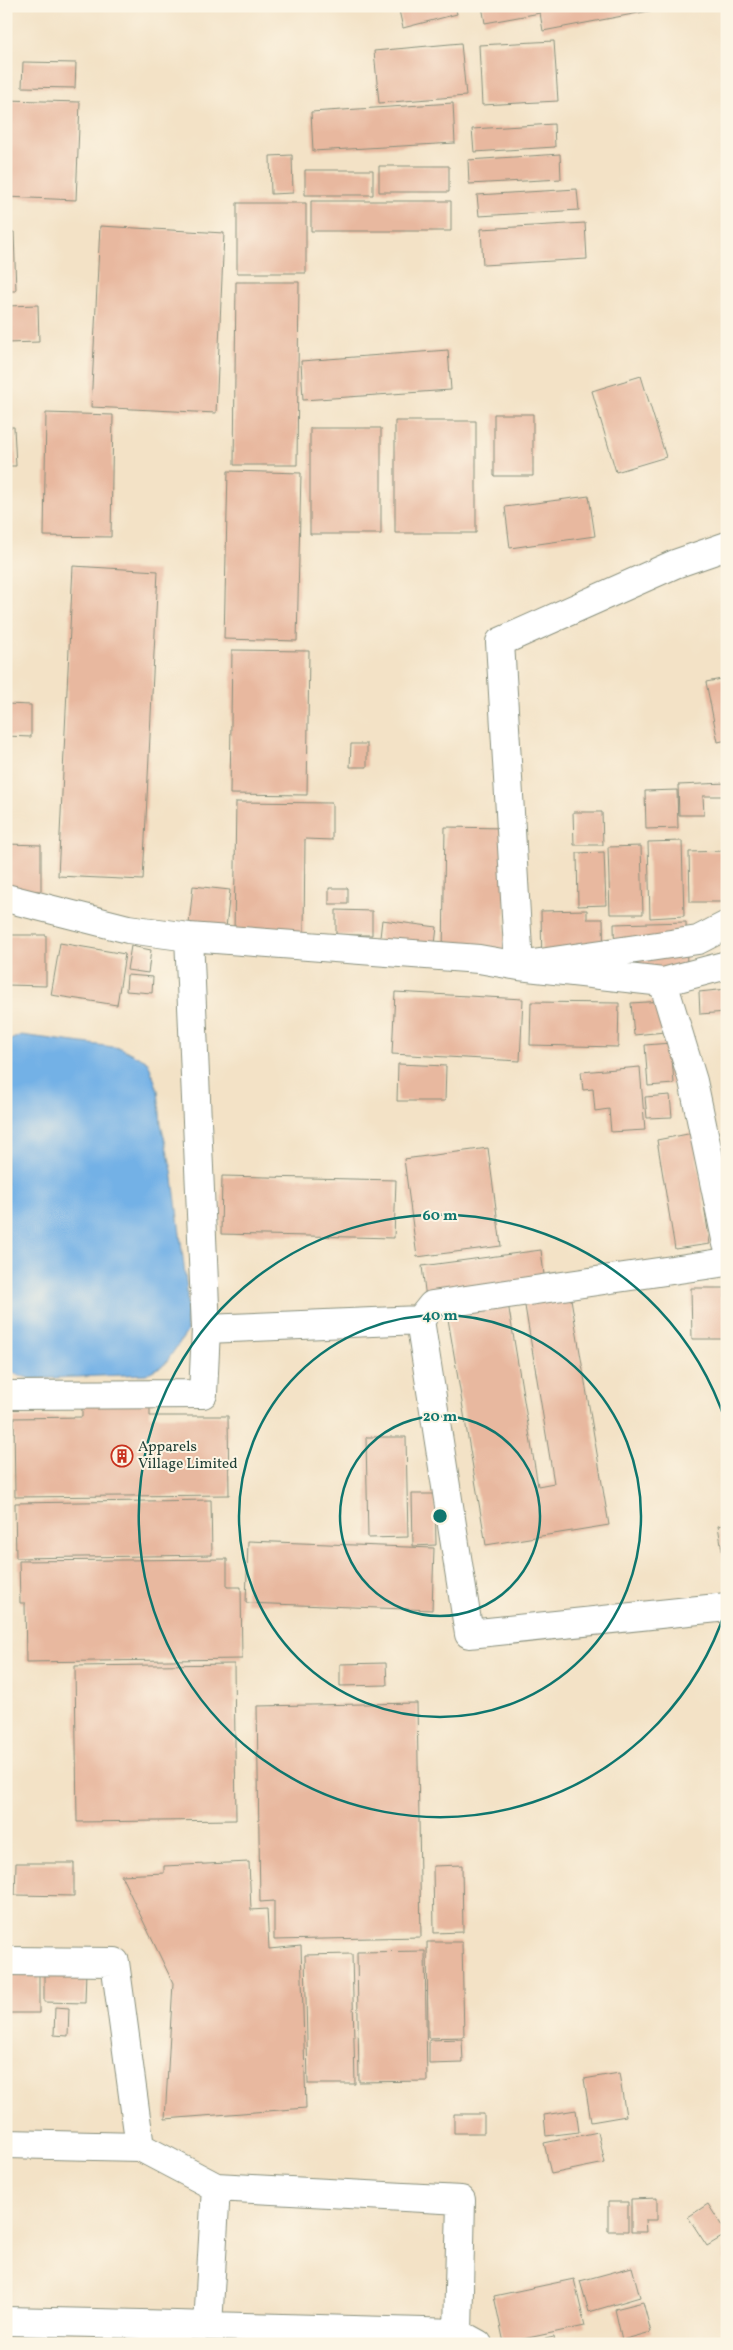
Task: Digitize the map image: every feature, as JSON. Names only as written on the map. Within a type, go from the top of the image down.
[{"type":"street","points":[[518,966],[500,642],[675,564],[727,546]]},
{"type":"street","points":[[6,898],[128,929],[189,937],[479,959],[518,966],[663,982],[727,965]]},
{"type":"street","points":[[518,966],[698,940],[727,925]]},
{"type":"street","points":[[6,1395],[203,1394],[206,1329],[189,937]]},
{"type":"street","points":[[663,982],[693,1081],[727,1244]]},
{"type":"street","points":[[727,1262],[432,1305],[420,1320],[469,1634],[727,1607]]},
{"type":"street","points":[[206,1329],[420,1320]]},
{"type":"street","points":[[6,1961],[115,1962],[140,2147]]},
{"type":"street","points":[[6,2144],[140,2147],[216,2187],[461,2200],[468,2338],[208,2326],[141,2334],[6,2320]]},
{"type":"street","points":[[208,2326],[216,2187]]},
{"type":"water","points":[[21,1035],[121,1048],[148,1062],[158,1090],[161,1124],[172,1170],[187,1290],[187,1332],[164,1365],[146,1374],[31,1379],[6,1371],[6,1042]]},
{"type":"building","points":[[398,6],[455,6],[457,14],[403,28]]},
{"type":"building","points":[[482,6],[665,6],[665,8],[543,31],[540,13],[485,23]]},
{"type":"building","points":[[554,41],[558,101],[482,105],[479,45]]},
{"type":"building","points":[[461,43],[466,96],[379,103],[374,51]]},
{"type":"building","points":[[23,62],[76,63],[75,88],[22,87]]},
{"type":"building","points":[[6,100],[80,102],[76,200],[6,197]]},
{"type":"building","points":[[453,103],[455,143],[313,151],[311,112]]},
{"type":"building","points":[[554,124],[555,147],[474,152],[472,129]]},
{"type":"building","points":[[560,154],[561,179],[469,184],[468,160]]},
{"type":"building","points":[[292,155],[293,193],[271,194],[270,156]]},
{"type":"building","points":[[379,166],[449,166],[449,192],[379,192]]},
{"type":"building","points":[[305,170],[373,170],[373,195],[305,195]]},
{"type":"building","points":[[577,189],[579,210],[479,216],[477,195]]},
{"type":"building","points":[[311,201],[451,201],[451,231],[311,231]]},
{"type":"building","points":[[237,203],[306,203],[306,273],[237,273]]},
{"type":"building","points":[[585,223],[587,259],[483,265],[481,229]]},
{"type":"building","points":[[100,226],[224,233],[216,413],[91,407]]},
{"type":"building","points":[[6,232],[14,232],[16,291],[6,291]]},
{"type":"building","points":[[236,282],[299,282],[297,465],[234,465]]},
{"type":"building","points":[[38,305],[39,342],[6,343],[6,306]]},
{"type":"building","points":[[448,350],[451,390],[303,400],[301,361]]},
{"type":"building","points":[[641,376],[666,457],[616,472],[592,391]]},
{"type":"building","points":[[46,413],[113,415],[111,537],[44,536]]},
{"type":"building","points":[[494,414],[533,414],[533,476],[494,476]]},
{"type":"building","points":[[395,421],[476,421],[476,533],[395,533]]},
{"type":"building","points":[[6,427],[14,427],[16,466],[6,466]]},
{"type":"building","points":[[310,428],[381,428],[381,534],[310,534]]},
{"type":"building","points":[[228,471],[301,473],[297,641],[224,639]]},
{"type":"building","points":[[589,496],[595,536],[510,548],[505,507]]},
{"type":"building","points":[[73,566],[158,571],[143,880],[58,876]]},
{"type":"building","points":[[232,650],[309,651],[307,795],[230,794]]},
{"type":"building","points":[[727,678],[727,740],[718,742],[706,682]]},
{"type":"building","points":[[6,704],[31,705],[31,737],[6,736]]},
{"type":"building","points":[[351,744],[367,744],[367,767],[350,767]]},
{"type":"building","points":[[727,783],[727,796],[703,796],[704,815],[679,815],[678,785]]},
{"type":"building","points":[[677,790],[678,828],[646,829],[645,791]]},
{"type":"building","points":[[236,802],[332,803],[332,840],[305,839],[304,933],[234,933]]},
{"type":"building","points":[[573,812],[602,812],[603,845],[574,845]]},
{"type":"building","points":[[445,827],[506,828],[504,955],[443,954]]},
{"type":"building","points":[[682,841],[684,916],[650,918],[648,842]]},
{"type":"building","points":[[6,844],[41,845],[41,891],[6,890]]},
{"type":"building","points":[[641,846],[643,914],[610,914],[608,847]]},
{"type":"building","points":[[725,851],[726,902],[690,902],[689,852]]},
{"type":"building","points":[[604,852],[606,905],[578,906],[577,853]]},
{"type":"building","points":[[193,886],[230,890],[226,928],[189,924]]},
{"type":"building","points":[[329,888],[348,888],[348,904],[329,904]]},
{"type":"building","points":[[336,910],[372,911],[372,935],[336,935]]},
{"type":"building","points":[[587,910],[587,919],[603,919],[604,970],[542,971],[541,911]]},
{"type":"building","points":[[382,920],[437,927],[434,953],[379,946]]},
{"type":"building","points":[[686,922],[687,970],[615,971],[614,924]]},
{"type":"building","points":[[7,935],[46,935],[46,986],[7,985]]},
{"type":"building","points":[[60,943],[125,954],[117,1005],[51,995]]},
{"type":"building","points":[[131,946],[151,950],[148,973],[127,970]]},
{"type":"building","points":[[127,975],[153,977],[152,993],[126,991]]},
{"type":"building","points":[[727,989],[727,1012],[700,1014],[699,992]]},
{"type":"building","points":[[395,992],[523,999],[520,1061],[392,1054]]},
{"type":"building","points":[[663,1001],[665,1032],[634,1035],[631,1003]]},
{"type":"building","points":[[531,1002],[619,1003],[618,1047],[530,1045]]},
{"type":"building","points":[[671,1043],[674,1084],[648,1086],[645,1045]]},
{"type":"building","points":[[398,1064],[446,1066],[445,1101],[397,1101]]},
{"type":"building","points":[[640,1067],[645,1130],[611,1132],[609,1109],[595,1111],[593,1089],[583,1090],[581,1072]]},
{"type":"building","points":[[670,1095],[672,1117],[647,1118],[645,1097]]},
{"type":"building","points":[[693,1133],[710,1244],[675,1249],[657,1140]]},
{"type":"building","points":[[488,1148],[501,1246],[417,1257],[404,1159]]},
{"type":"building","points":[[222,1176],[396,1180],[394,1238],[221,1234]]},
{"type":"building","points":[[541,1250],[545,1283],[426,1299],[422,1266]]},
{"type":"building","points":[[691,1288],[725,1288],[725,1339],[692,1339]]},
{"type":"building","points":[[570,1293],[609,1525],[486,1545],[447,1313],[508,1303],[538,1486],[554,1483],[524,1300]]},
{"type":"building","name":"Apparels Village Limited","points":[[150,1399],[150,1416],[228,1416],[229,1495],[15,1497],[14,1418],[82,1417],[82,1400]]},
{"type":"building","points":[[366,1437],[406,1437],[408,1537],[368,1538]]},
{"type":"building","points":[[412,1494],[435,1494],[436,1545],[413,1546]]},
{"type":"building","points":[[211,1500],[212,1555],[16,1558],[15,1503]]},
{"type":"building","points":[[727,1524],[727,1574],[726,1574],[718,1526]]},
{"type":"building","points":[[248,1541],[434,1548],[432,1610],[246,1603]]},
{"type":"building","points":[[227,1559],[227,1587],[241,1587],[242,1659],[26,1662],[25,1603],[20,1603],[19,1561]]},
{"type":"building","points":[[386,1663],[387,1685],[340,1686],[340,1664]]},
{"type":"building","points":[[234,1664],[236,1820],[77,1822],[75,1666]]},
{"type":"building","points":[[417,1703],[421,1937],[274,1940],[274,1901],[260,1902],[257,1706]]},
{"type":"building","points":[[249,1862],[251,1910],[267,1909],[269,1949],[301,1946],[306,2108],[165,2119],[173,1983],[121,1875],[164,1873],[164,1866]]},
{"type":"building","points":[[16,1863],[74,1863],[74,1896],[15,1895]]},
{"type":"building","points":[[462,1865],[463,1932],[434,1933],[433,1866]]},
{"type":"building","points":[[427,1942],[462,1942],[464,2037],[428,2038]]},
{"type":"building","points":[[425,1951],[427,2081],[359,2082],[357,1952]]},
{"type":"building","points":[[352,1954],[355,2084],[308,2084],[305,1955]]},
{"type":"building","points":[[6,1963],[39,1964],[39,2013],[6,2013]]},
{"type":"building","points":[[44,1969],[86,1970],[85,2003],[44,2002]]},
{"type":"building","points":[[55,2007],[69,2008],[68,2036],[54,2035]]},
{"type":"building","points":[[462,2039],[463,2063],[429,2064],[429,2040]]},
{"type":"building","points":[[619,2073],[626,2116],[591,2122],[584,2079]]},
{"type":"building","points":[[576,2110],[579,2132],[546,2136],[544,2115]]},
{"type":"building","points":[[454,2114],[484,2114],[484,2133],[454,2133]]},
{"type":"building","points":[[598,2132],[605,2163],[551,2174],[544,2143]]},
{"type":"building","points":[[657,2198],[657,2220],[645,2220],[646,2232],[631,2232],[631,2199]]},
{"type":"building","points":[[608,2202],[628,2202],[628,2231],[608,2231]]},
{"type":"building","points":[[708,2204],[727,2234],[707,2246],[688,2217]]},
{"type":"building","points":[[724,2251],[727,2251],[727,2315],[725,2315]]},
{"type":"building","points":[[632,2267],[640,2297],[589,2312],[580,2281]]},
{"type":"building","points":[[574,2279],[585,2326],[504,2343],[494,2296]]},
{"type":"building","points":[[643,2302],[651,2332],[622,2340],[615,2309]]},
{"type":"building","points":[[554,2337],[555,2344],[526,2344],[526,2343]]},
{"type":"place","name":"Apparels Village Limited","points":[[122,1456]]}]
